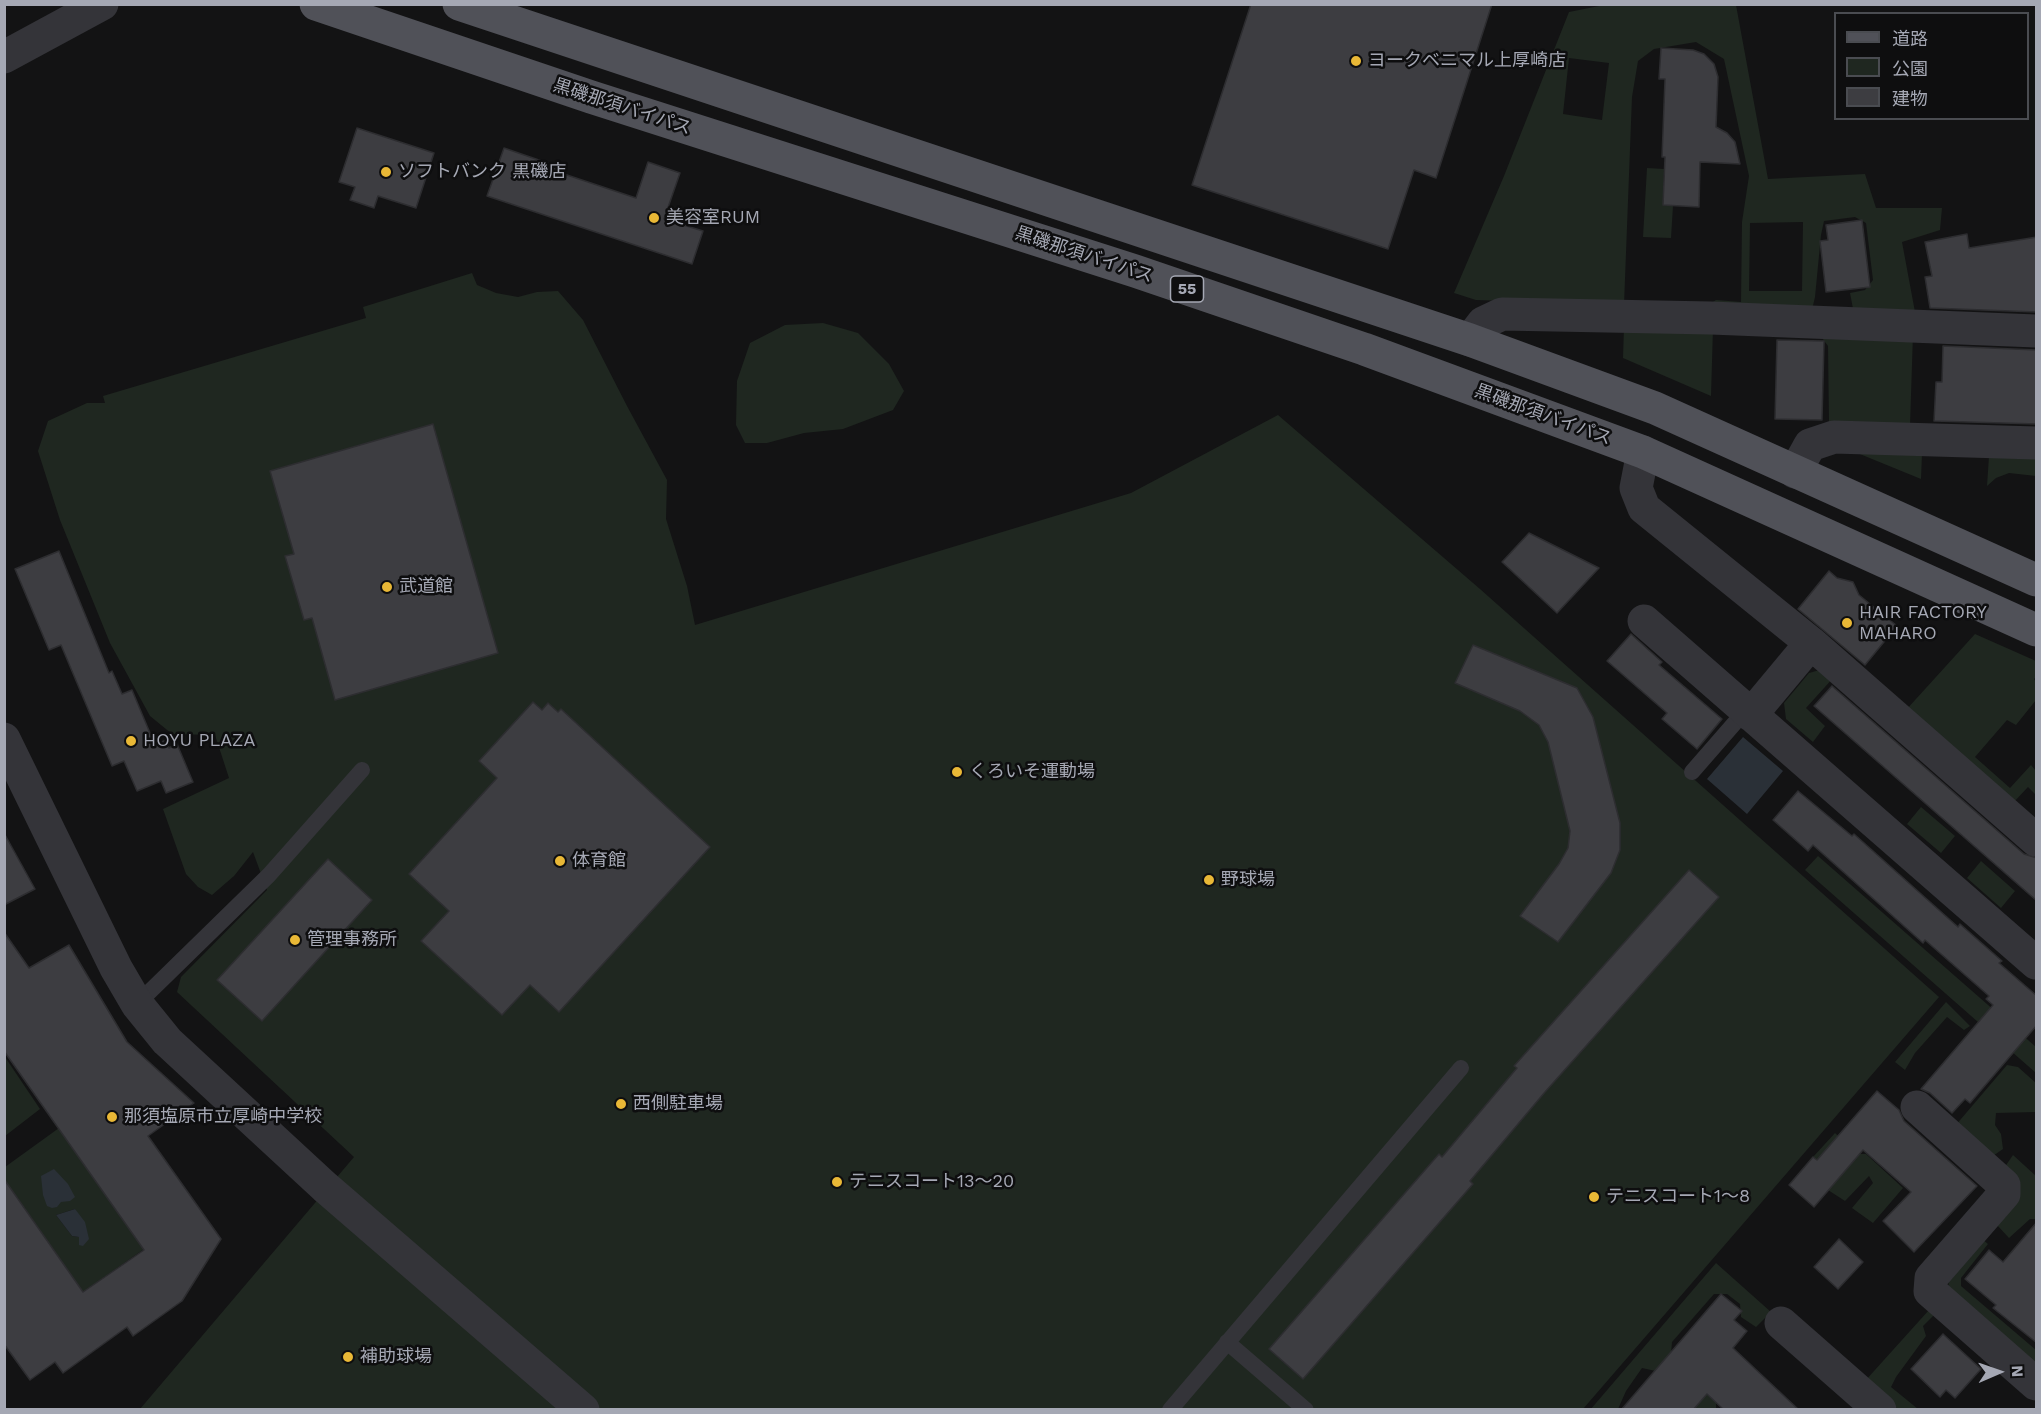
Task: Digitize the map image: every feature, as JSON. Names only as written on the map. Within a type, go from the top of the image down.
[{"type":"main road","name":"黒磯那須バイパス","points":[[316,4],[591,97],[1135,271],[1364,349],[1643,452],[2037,630]]},
{"type":"main road","name":"55","points":[[459,4],[1470,340],[1654,408],[2037,580]]},
{"type":"street","points":[[4,57],[102,4]]},
{"type":"street","points":[[1470,340],[1483,323],[1502,314],[1711,318],[2037,331]]},
{"type":"street","points":[[1795,472],[1810,445],[1834,437],[2037,443]]},
{"type":"street","points":[[1643,452],[1636,488],[1644,508],[1811,643],[2037,840]]},
{"type":"street","points":[[1644,621],[2037,963]]},
{"type":"street","points":[[1749,712],[1811,643]]},
{"type":"street","points":[[4,739],[116,968],[137,1004],[166,1041],[304,1168],[583,1410]]},
{"type":"street","points":[[1917,1107],[2004,1185],[2004,1194],[1931,1278],[1930,1291],[2037,1384]]},
{"type":"street","points":[[1780,1323],[1880,1410]]},
{"type":"lane","points":[[1692,772],[1749,712]]},
{"type":"lane","points":[[137,1004],[269,875],[362,770]]},
{"type":"lane","points":[[1170,1410],[1461,1068]]},
{"type":"lane","points":[[1227,1342],[1306,1410]]},
{"type":"green space","points":[[1604,5],[1736,5],[1768,179],[1865,174],[1876,208],[1942,208],[1940,230],[1902,242],[1915,312],[1854,314],[1850,293],[1865,290],[1873,280],[1866,223],[1855,217],[1824,221],[1811,314],[1711,303],[1716,300],[1741,302],[1742,222],[1749,176],[1724,59],[1696,42],[1654,49],[1638,61],[1632,97],[1624,305],[1476,300],[1454,293],[1504,176],[1569,12]],"holes":[[[1569,58],[1609,63],[1602,120],[1563,114]],[[1803,222],[1802,291],[1749,291],[1750,223]]]},
{"type":"green space","points":[[1647,168],[1664,169],[1663,205],[1673,206],[1671,238],[1643,237]]},
{"type":"green space","name":"くろいそ運動場","points":[[472,273],[477,285],[496,293],[518,297],[537,292],[558,291],[583,320],[667,480],[666,519],[687,586],[695,625],[1131,493],[1278,415],[1480,589],[1939,997],[1583,1409],[140,1409],[354,1157],[177,992],[181,977],[267,890],[253,852],[234,876],[212,895],[198,887],[186,874],[163,809],[229,778],[215,735],[172,734],[150,716],[110,643],[60,520],[38,451],[48,421],[87,403],[105,403],[103,396],[366,318],[363,307]]},
{"type":"green space","points":[[823,323],[858,333],[889,364],[904,391],[893,410],[843,429],[804,433],[767,443],[745,443],[736,425],[737,381],[750,343],[785,325]]},
{"type":"green space","points":[[1624,327],[1713,328],[1711,396],[1623,358]]},
{"type":"green space","points":[[1913,334],[1910,426],[1829,423],[1828,346],[1822,338]]},
{"type":"green space","points":[[1850,450],[2036,452],[2036,476],[2009,473],[1996,478],[1987,486],[1989,456],[1922,454],[1921,479]]},
{"type":"green space","points":[[1975,634],[2036,661],[2034,679],[2036,700],[2016,725],[2007,720],[1975,757],[2010,788],[2031,765],[2036,771],[2036,795],[2028,787],[2013,803],[1906,710]]},
{"type":"green space","points":[[1823,669],[1834,677],[1806,708],[1825,726],[1813,742],[1786,719],[1784,703],[1809,673]]},
{"type":"green space","points":[[1921,807],[1955,836],[1941,853],[1907,824]]},
{"type":"green space","points":[[1818,856],[2036,1047],[2036,1073],[1805,870]]},
{"type":"green space","points":[[1981,861],[2015,891],[2001,908],[1967,878]]},
{"type":"green space","points":[[1946,1002],[1970,1026],[1964,1030],[1947,1017],[1915,1053],[1905,1070],[1895,1062]]},
{"type":"green space","points":[[5,1057],[40,1109],[4,1136]]},
{"type":"green space","points":[[2007,1065],[2018,1067],[2036,1083],[2036,1112],[1996,1113],[1995,1125],[2001,1134],[2003,1149],[1990,1158],[1955,1126]]},
{"type":"green space","points":[[59,1128],[144,1249],[58,1310],[60,1259],[17,1197],[5,1205],[5,1167]],"holes":[[[75,1209],[83,1246],[79,1237],[72,1236],[56,1215]]]},
{"type":"green space","points":[[1835,1133],[1857,1154],[1866,1154],[1903,1188],[1873,1223],[1852,1208],[1873,1183],[1869,1176],[1845,1201],[1828,1190],[1838,1179],[1813,1157]]},
{"type":"green space","points":[[2013,1155],[2036,1176],[2036,1219],[2030,1219],[2009,1238],[1997,1225],[2020,1197],[2012,1181],[2002,1171]]},
{"type":"green space","points":[[1982,1239],[1988,1244],[1961,1278],[1961,1286],[2036,1350],[2036,1371],[1948,1293],[1949,1276]]},
{"type":"green space","points":[[1716,1263],[1771,1312],[1756,1327],[1741,1317],[1740,1304],[1727,1294],[1714,1294],[1672,1342],[1671,1354],[1716,1397],[1716,1409],[1696,1409],[1695,1403],[1660,1372],[1642,1368],[1626,1391],[1618,1409],[1590,1410]]},
{"type":"green space","points":[[1929,1310],[1934,1315],[1923,1326],[1926,1336],[1891,1387],[1918,1409],[1898,1409],[1865,1381]]},
{"type":"shaded area","points":[[1743,737],[1783,771],[1747,814],[1707,779]]},
{"type":"shaded area","points":[[54,1169],[68,1184],[75,1197],[52,1208],[47,1206],[43,1195],[41,1176]]},
{"type":"shaded area","points":[[75,1209],[85,1222],[89,1239],[83,1246],[79,1245],[79,1237],[72,1236],[56,1215]]},
{"type":"building","points":[[1251,4],[1492,4],[1436,178],[1414,170],[1388,249],[1192,185]]},
{"type":"building","points":[[1661,48],[1693,50],[1704,54],[1714,64],[1718,77],[1716,127],[1727,133],[1735,142],[1740,164],[1700,162],[1699,207],[1663,205],[1665,79],[1659,79]]},
{"type":"building","points":[[357,128],[434,153],[416,208],[378,196],[374,208],[350,200],[355,187],[339,182]]},
{"type":"building","points":[[504,148],[562,168],[561,173],[636,198],[648,162],[680,173],[664,219],[703,231],[692,264],[487,196]]},
{"type":"building","points":[[1862,220],[1870,287],[1826,292],[1820,241],[1828,240],[1826,225]]},
{"type":"building","points":[[1967,234],[1969,248],[2037,237],[2037,312],[1930,308],[1925,277],[1932,276],[1925,242]]},
{"type":"building","points":[[1777,340],[1824,341],[1822,420],[1775,419]]},
{"type":"building","points":[[1943,346],[2037,350],[2037,424],[1934,421],[1936,382],[1942,382]]},
{"type":"building","name":"武道館","points":[[433,424],[498,653],[335,700],[312,618],[304,620],[285,556],[294,554],[270,471]]},
{"type":"building","points":[[1529,533],[1599,568],[1557,613],[1502,562]]},
{"type":"building","points":[[59,551],[109,673],[112,671],[122,694],[132,690],[155,745],[166,740],[169,748],[177,744],[193,782],[166,793],[161,781],[137,791],[124,761],[112,766],[61,645],[49,650],[15,569]]},
{"type":"building","points":[[1829,571],[1837,578],[1853,582],[1859,595],[1897,626],[1865,665],[1798,609]]},
{"type":"building","points":[[1631,634],[1662,662],[1659,665],[1722,719],[1697,749],[1662,719],[1667,713],[1607,661]]},
{"type":"building","points":[[1473,645],[1577,688],[1593,717],[1620,823],[1620,850],[1611,873],[1558,942],[1520,916],[1559,864],[1568,848],[1570,831],[1548,742],[1539,725],[1520,711],[1455,683]]},
{"type":"building","points":[[1832,686],[2024,854],[2037,858],[2037,901],[1814,706]]},
{"type":"building","name":"体育館","points":[[533,702],[542,710],[548,703],[558,712],[561,709],[710,847],[559,1012],[530,985],[502,1015],[421,941],[449,911],[409,874],[497,778],[479,761]]},
{"type":"building","points":[[1798,791],[1852,836],[1854,834],[1958,927],[1960,924],[2002,961],[1999,963],[2037,996],[2037,1025],[1970,1103],[1965,1099],[1952,1113],[1930,1093],[1921,1089],[1993,1005],[1986,999],[1989,996],[1925,940],[1923,943],[1813,845],[1808,851],[1773,820]]},
{"type":"building","points":[[4,833],[35,889],[4,905]]},
{"type":"building","name":"管理事務所","points":[[328,859],[372,900],[262,1021],[217,980]]},
{"type":"building","points":[[1689,870],[1719,897],[1545,1092],[1470,1181],[1473,1184],[1303,1379],[1269,1349],[1439,1154],[1442,1157],[1517,1068],[1514,1066]]},
{"type":"building","points":[[4,932],[29,968],[69,945],[127,1042],[194,1103],[148,1136],[221,1239],[182,1301],[133,1336],[127,1327],[63,1373],[55,1362],[30,1380],[4,1344],[4,1179],[83,1292],[144,1250],[4,1051]]},
{"type":"building","points":[[1877,1091],[1899,1110],[1904,1121],[1977,1186],[1914,1252],[1883,1221],[1911,1192],[1863,1150],[1814,1207],[1789,1185],[1813,1157],[1817,1160]]},
{"type":"building","points":[[2037,1222],[2037,1343],[1993,1308],[1996,1305],[1965,1279],[1989,1250],[2003,1262]]},
{"type":"building","points":[[1839,1239],[1863,1262],[1838,1289],[1814,1267]]},
{"type":"building","points":[[1721,1294],[1742,1311],[1734,1320],[1747,1331],[1733,1348],[1799,1410],[1724,1410],[1707,1394],[1693,1410],[1621,1410]]},
{"type":"building","points":[[1943,1334],[1981,1369],[1955,1398],[1946,1390],[1940,1397],[1911,1369]]},
{"type":"place","name":"ヨークベニマル上厚崎店","points":[[1356,61]]},
{"type":"place","name":"ソフトバンク 黒磯店","points":[[386,172]]},
{"type":"place","name":"美容室RUM","points":[[654,218]]},
{"type":"place","name":"武道館","points":[[387,587]]},
{"type":"place","name":"HAIR FACTORY MAHARO","points":[[1847,623]]},
{"type":"place","name":"HOYU PLAZA","points":[[131,741]]},
{"type":"place","name":"くろいそ運動場","points":[[957,772]]},
{"type":"place","name":"体育館","points":[[560,861]]},
{"type":"place","name":"野球場","points":[[1209,880]]},
{"type":"place","name":"管理事務所","points":[[295,940]]},
{"type":"place","name":"西側駐車場","points":[[621,1104]]},
{"type":"place","name":"那須塩原市立厚崎中学校","points":[[112,1117]]},
{"type":"place","name":"テニスコート13～20","points":[[837,1182]]},
{"type":"place","name":"テニスコート1～8","points":[[1594,1197]]},
{"type":"place","name":"補助球場","points":[[348,1357]]}]
